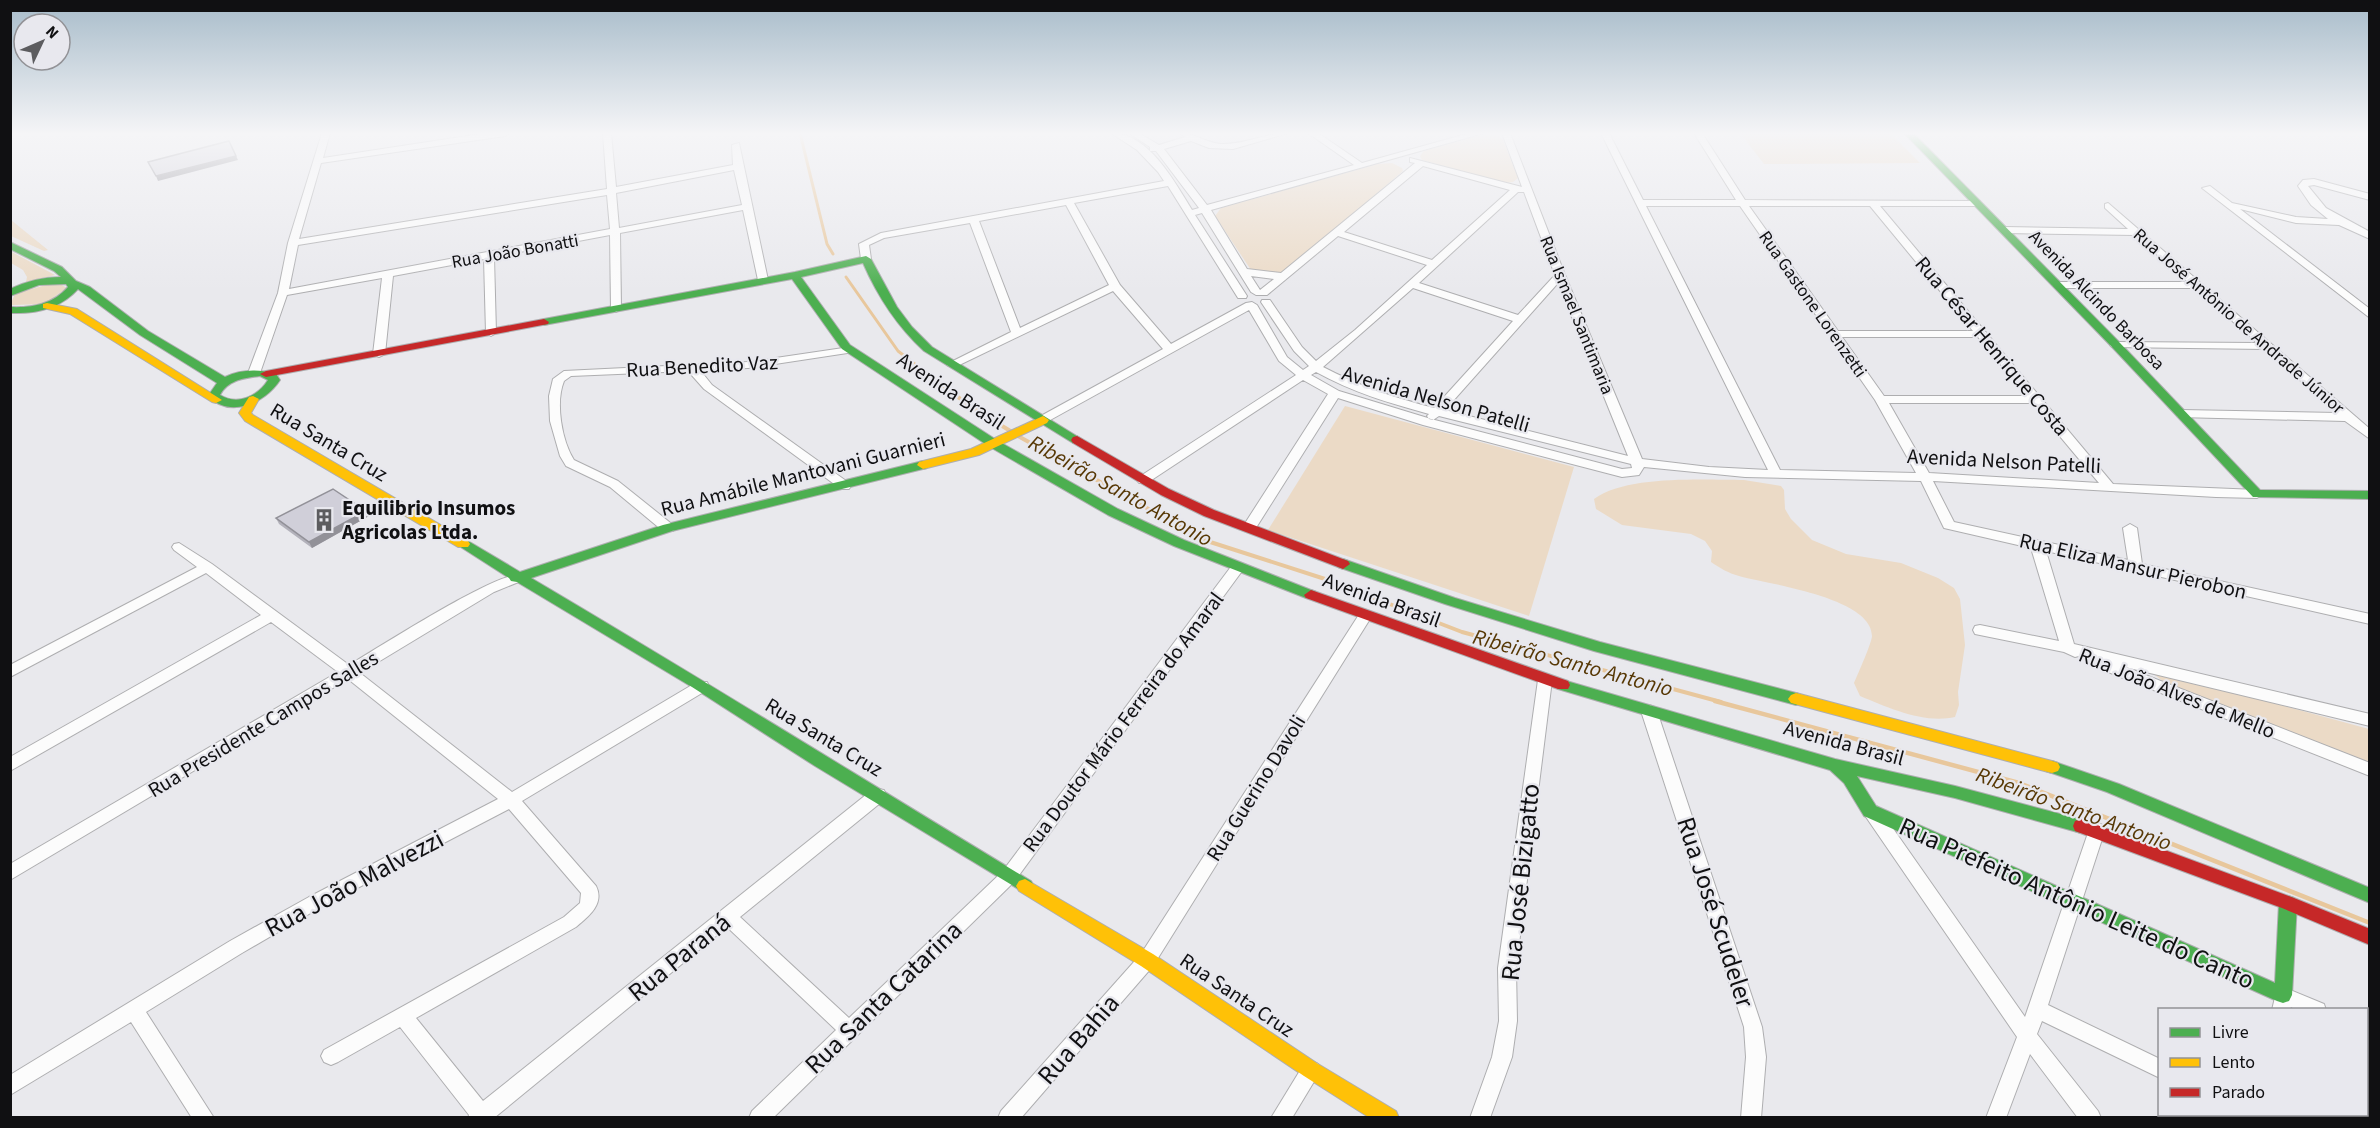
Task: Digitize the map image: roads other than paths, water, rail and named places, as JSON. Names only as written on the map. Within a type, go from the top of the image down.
[{"type":"main road","name":"Avenida Alcindo Barbosa","points":[[1960,186],[2116,345],[2257,494]]},
{"type":"main road","points":[[10,245],[58,269],[74,284]]},
{"type":"main road","points":[[216,400],[214,392],[224,382],[238,376],[264,377],[322,363],[491,333],[866,260]]},
{"type":"main road","name":"Avenida Brasil","points":[[866,260],[881,294],[897,320],[918,340],[1041,421],[1143,480],[1188,503],[1249,528],[1439,597],[1578,640],[2044,764],[2131,796],[2370,896]]},
{"type":"main road","name":"Avenida Brasil","points":[[795,275],[850,350],[1130,520],[1238,567],[1365,616],[1545,680],[1835,765],[1955,792],[2097,830],[2370,937]]},
{"type":"main road","points":[[10,294],[28,285],[46,280],[63,280],[74,284],[86,290],[144,333],[224,382]]},
{"type":"main road","points":[[10,310],[47,306],[72,292],[74,284]]},
{"type":"main road","points":[[47,306],[73,311],[216,400],[227,403],[253,399],[265,392],[264,377]]},
{"type":"main road","points":[[161,366],[182,357]]},
{"type":"main road","name":"Rua Santa Cruz","points":[[253,399],[245,413],[249,418],[702,686],[821,762],[1147,960],[1311,1070],[1389,1118]]},
{"type":"main road","name":"Rua Amábile Mantovani Guarnieri","points":[[516,578],[668,528],[975,452],[1041,421]]},
{"type":"main road","name":"Avenida Nelson Patelli","points":[[2257,494],[2370,495]]},
{"type":"main road","points":[[1835,765],[1850,779],[1870,810]]},
{"type":"main road","name":"Rua Prefeito Antônio Leite do Canto","points":[[1870,810],[2073,901],[2282,1002]]},
{"type":"main road","points":[[2282,1002],[2288,903]]},
{"type":"street","points":[[264,377],[293,243],[310,186]]},
{"type":"street","points":[[612,186],[616,309]]},
{"type":"street","points":[[293,243],[640,186]]},
{"type":"street","points":[[742,186],[763,280]]},
{"type":"street","points":[[866,260],[864,246],[870,240],[1155,186]]},
{"type":"street","name":"Avenida Nelson Patelli","points":[[1171,186],[1283,359],[1302,375],[1335,393],[1427,422],[1626,474],[1636,472],[1637,462]]},
{"type":"street","name":"Avenida Nelson Patelli","points":[[1187,186],[1205,209],[1289,339],[1316,368],[1370,394],[1637,462],[1700,470],[1925,477],[2257,494]]},
{"type":"street","points":[[1190,213],[1287,186]]},
{"type":"street","points":[[1262,296],[1394,186]]},
{"type":"street","points":[[1504,186],[1527,191]]},
{"type":"street","name":"Rua Ismael Santimaria","points":[[1525,186],[1637,462]]},
{"type":"street","points":[[1632,186],[1776,474]]},
{"type":"street","name":"Rua Gastone Lorenzetti","points":[[1731,186],[1881,400],[1925,477]]},
{"type":"street","points":[[2305,186],[2304,188],[2318,204],[2342,222],[2370,236]]},
{"type":"street","points":[[2329,186],[2370,197]]},
{"type":"street","points":[[2207,188],[2370,315]]},
{"type":"street","points":[[1143,480],[1316,368],[1516,189]]},
{"type":"street","points":[[1069,202],[1115,286],[1170,349]]},
{"type":"street","points":[[1641,203],[1977,203]]},
{"type":"street","points":[[2226,203],[2296,220],[2342,222]]},
{"type":"street","name":"Rua César Henrique Costa","points":[[1873,204],[2110,488]]},
{"type":"street","name":"Rua José Antônio de Andrade Júnior","points":[[2108,206],[2370,436]]},
{"type":"street","name":"Rua João Bonatti","points":[[283,292],[615,233],[746,207]]},
{"type":"street","points":[[973,219],[1017,333]]},
{"type":"street","points":[[2004,230],[2136,232]]},
{"type":"street","points":[[1338,233],[1434,264]]},
{"type":"street","points":[[489,255],[491,333]]},
{"type":"street","points":[[1245,272],[1262,276],[1286,276]]},
{"type":"street","points":[[379,354],[388,273]]},
{"type":"street","points":[[1427,422],[1560,275]]},
{"type":"street","points":[[1412,284],[1520,319]]},
{"type":"street","points":[[2057,285],[2199,285]]},
{"type":"street","points":[[953,365],[1115,286]]},
{"type":"street","name":"Rua Amábile Mantovani Guarnieri","points":[[1041,421],[1262,296]]},
{"type":"street","points":[[1834,334],[1982,334]]},
{"type":"street","points":[[2116,345],[2267,346]]},
{"type":"street","name":"Rua Benedito Vaz","points":[[668,528],[614,484],[570,463],[566,458],[562,449],[553,395],[556,382],[563,375],[578,372],[748,365],[850,350]]},
{"type":"street","points":[[692,368],[708,387],[845,486]]},
{"type":"street","points":[[1249,528],[1335,393]]},
{"type":"street","points":[[1881,400],[2037,399]]},
{"type":"street","points":[[2182,414],[2348,417]]},
{"type":"street","name":"Rua Eliza Mansur Pierobon","points":[[1925,477],[1949,525],[2370,619]]},
{"type":"street","points":[[2130,528],[2136,567]]},
{"type":"street","points":[[2037,544],[2068,648],[2370,720]]},
{"type":"street","points":[[179,547],[350,673],[511,800],[590,891],[591,902],[570,922],[330,1056]]},
{"type":"street","points":[[10,672],[207,567]]},
{"type":"street","name":"Rua Doutor Mário Ferreira do Amaral","points":[[1008,877],[1238,567]]},
{"type":"street","name":"Rua Presidente Campos Salles","points":[[10,873],[489,589],[516,578]]},
{"type":"street","points":[[10,765],[272,615]]},
{"type":"street","name":"Rua Guerino Davoli","points":[[1147,960],[1365,616]]},
{"type":"street","name":"Rua João Alves de Mello","points":[[1980,630],[2068,648],[2162,689],[2370,770]]},
{"type":"street","name":"Rua José Bizigatto","points":[[1480,1118],[1502,1057],[1508,1021],[1507,968],[1545,680]]},
{"type":"street","name":"Rua João Malvezzi","points":[[10,1086],[315,902],[511,800],[702,686]]},
{"type":"street","name":"Rua José Scudeler","points":[[1649,711],[1753,1027],[1756,1057],[1751,1118]]},
{"type":"street","name":"Rua Paraná","points":[[481,1117],[878,795]]},
{"type":"street","points":[[1870,810],[2027,1036],[2091,1118]]},
{"type":"street","points":[[1996,1118],[2037,1009],[2097,830]]},
{"type":"street","name":"Rua Santa Catarina","points":[[759,1118],[1008,877]]},
{"type":"street","points":[[728,917],[849,1030]]},
{"type":"street","name":"Rua Bahia","points":[[1008,1118],[1147,960]]},
{"type":"street","name":"Rua Prefeito Antônio Leite do Canto","points":[[2282,1002],[2308,1008]]},
{"type":"street","points":[[2037,1009],[2158,1068]]},
{"type":"street","points":[[134,1010],[204,1118]]},
{"type":"street","points":[[403,1017],[481,1117]]},
{"type":"street","points":[[1281,1118],[1311,1070]]},
{"type":"waterway","name":"Ribeirão Santo Antonio","points":[[813,186],[827,244],[833,254]]},
{"type":"waterway","name":"Ribeirão Santo Antonio","points":[[846,277],[898,351],[934,379]]},
{"type":"waterway","name":"Ribeirão Santo Antonio","points":[[932,377],[971,407],[1012,432]]},
{"type":"waterway","name":"Ribeirão Santo Antonio","points":[[1018,436],[1204,540],[1325,579],[1462,632],[1721,702]]},
{"type":"waterway","name":"Ribeirão Santo Antonio","points":[[1715,701],[2019,783],[2370,923]]},
{"type":"place","name":"Equilibrio Insumos Agricolas Ltda.","points":[[324,520]]}]
